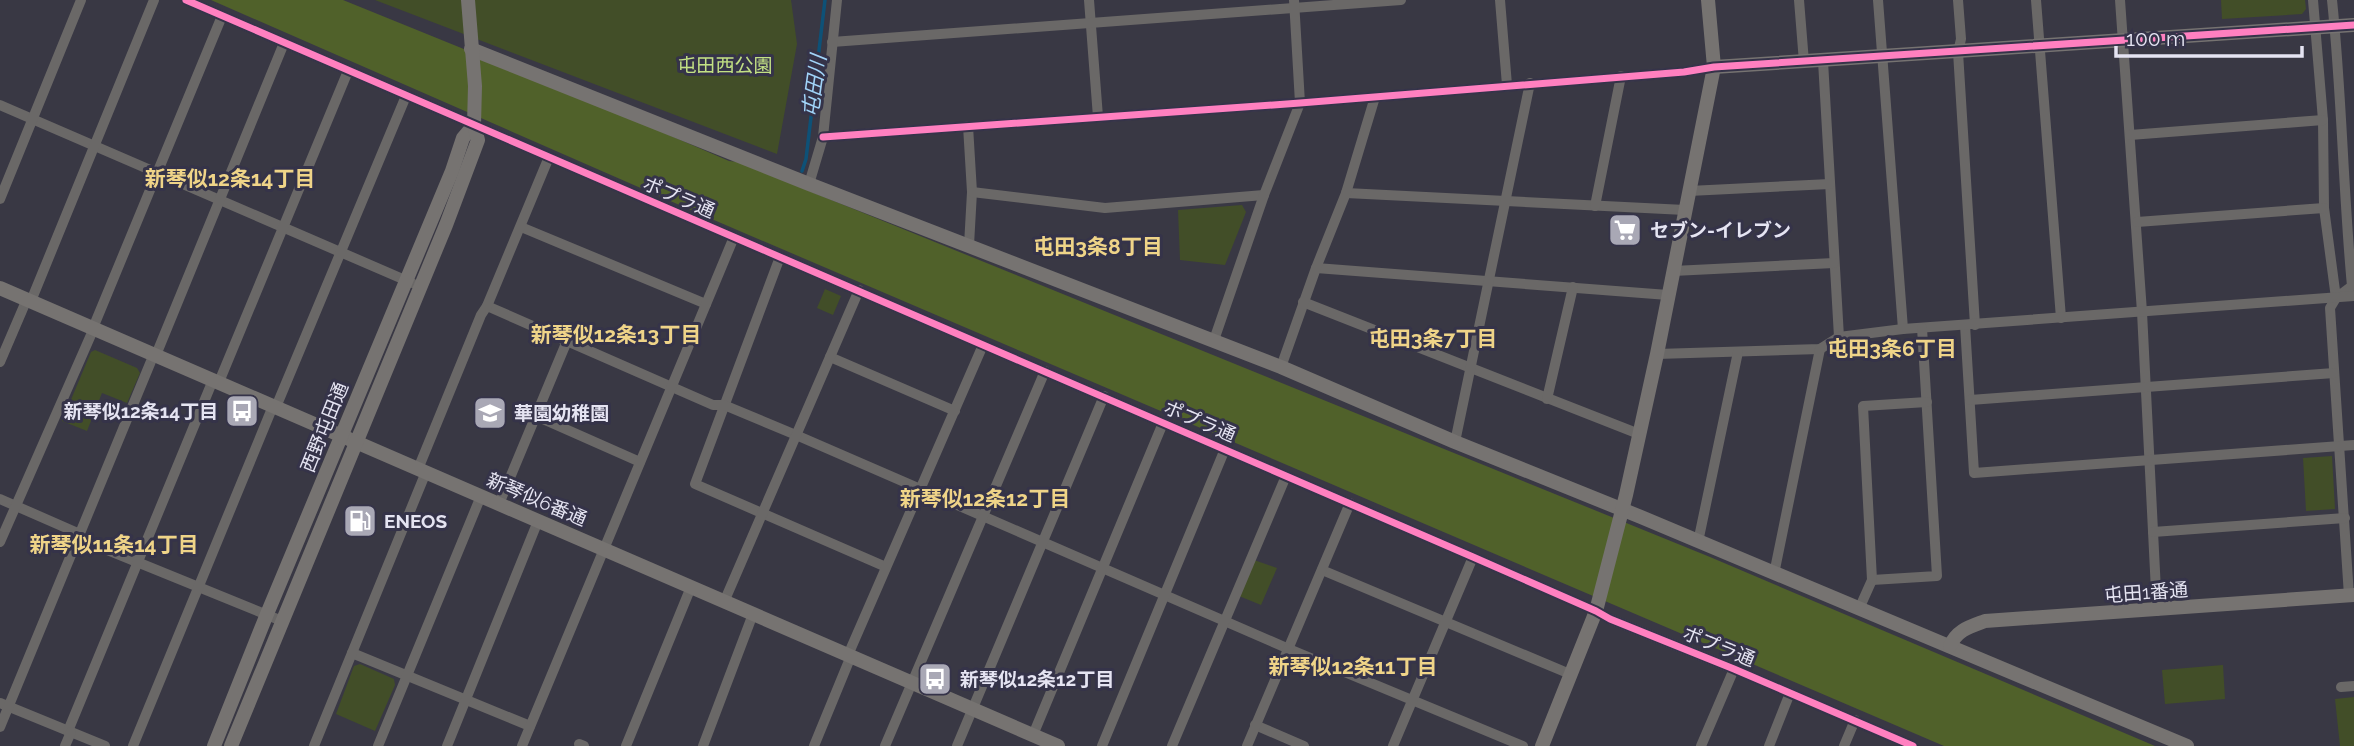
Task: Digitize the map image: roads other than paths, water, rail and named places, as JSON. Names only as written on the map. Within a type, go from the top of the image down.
[{"type":"street","points":[[0,199],[81,0]]},
{"type":"street","points":[[0,362],[29,300],[154,0]]},
{"type":"street","name":"ポプラ通","points":[[186,0],[1473,556],[1596,611],[1610,620],[1734,669],[1913,746]]},
{"type":"street","name":"西野屯田通","points":[[231,746],[478,140],[474,125],[475,86],[468,0]]},
{"type":"street","points":[[809,184],[823,137],[837,0]]},
{"type":"street","points":[[1090,0],[1098,117]]},
{"type":"street","points":[[832,42],[1091,23],[1295,4],[1401,0]]},
{"type":"street","points":[[1500,0],[1507,85]]},
{"type":"street","points":[[1542,746],[1596,611],[1657,354],[1714,67],[1708,0]]},
{"type":"street","points":[[1799,0],[1804,62]]},
{"type":"street","points":[[1878,0],[1903,328]]},
{"type":"street","points":[[1958,0],[1974,472],[2354,445]]},
{"type":"street","points":[[2036,0],[2060,318]]},
{"type":"street","points":[[2120,0],[2147,387],[2157,611]]},
{"type":"street","points":[[2313,0],[2323,120],[2324,208],[2336,298]]},
{"type":"street","points":[[2332,0],[2349,205],[2352,286],[2336,298],[2330,309],[2352,596]]},
{"type":"street","points":[[1214,340],[1264,195],[1300,103],[1295,4]]},
{"type":"street","points":[[0,542],[93,328],[222,16]]},
{"type":"street","points":[[823,137],[1300,103],[1714,67],[2354,25]]},
{"type":"street","points":[[0,727],[4,704],[79,536],[284,43]]},
{"type":"street","points":[[471,49],[809,184],[1281,367],[2187,746]]},
{"type":"street","points":[[1823,61],[1839,337]]},
{"type":"street","points":[[65,746],[138,562],[348,71]]},
{"type":"street","points":[[1595,206],[1621,76]]},
{"type":"street","points":[[1455,442],[1530,83]]},
{"type":"street","points":[[133,746],[197,586],[406,96]]},
{"type":"street","points":[[1281,367],[1303,302],[1346,193],[1375,97]]},
{"type":"street","points":[[0,105],[419,286]]},
{"type":"street","points":[[2341,119],[2354,118]]},
{"type":"street","points":[[2130,135],[2323,120]]},
{"type":"street","name":"西野屯田通","points":[[214,746],[447,183],[463,138],[474,125]]},
{"type":"street","points":[[968,127],[972,192],[969,245]]},
{"type":"street","points":[[313,746],[352,653],[481,315],[549,158]]},
{"type":"street","points":[[1689,191],[1830,184]]},
{"type":"street","points":[[972,192],[1105,208],[1264,195]]},
{"type":"street","points":[[1346,193],[1685,210]]},
{"type":"street","points":[[2137,222],[2324,208]]},
{"type":"street","points":[[521,227],[706,304]]},
{"type":"street","points":[[522,746],[734,237]]},
{"type":"street","points":[[780,257],[695,484],[886,568]]},
{"type":"street","points":[[1673,271],[1834,263]]},
{"type":"street","points":[[1316,268],[1668,295]]},
{"type":"street","points":[[1547,399],[1573,287]]},
{"type":"street","name":"新琴似6番通","points":[[0,288],[1058,746]]},
{"type":"street","points":[[724,601],[859,290]]},
{"type":"street","points":[[1657,354],[1820,349],[1839,337],[1903,328],[2354,296]]},
{"type":"street","points":[[1303,302],[1639,434]]},
{"type":"street","points":[[487,306],[713,405],[724,405],[796,435],[1289,649],[1523,746]]},
{"type":"street","points":[[1872,580],[1937,576],[1922,328]]},
{"type":"street","points":[[499,504],[567,341]]},
{"type":"street","points":[[814,746],[886,568],[983,345]]},
{"type":"street","points":[[1774,574],[1820,349]]},
{"type":"street","points":[[1698,542],[1738,352]]},
{"type":"street","points":[[830,357],[955,411]]},
{"type":"street","points":[[886,746],[1045,371]]},
{"type":"street","points":[[1970,400],[2334,373]]},
{"type":"street","points":[[957,746],[1104,396]]},
{"type":"street","points":[[1859,609],[1872,580],[1863,406],[1927,402]]},
{"type":"street","points":[[537,416],[640,462]]},
{"type":"street","points":[[1033,735],[1163,422]]},
{"type":"street","points":[[1102,746],[1225,449]]},
{"type":"street","points":[[1172,746],[1286,476]]},
{"type":"street","points":[[378,746],[481,496]]},
{"type":"street","points":[[0,499],[138,562],[282,621]]},
{"type":"street","points":[[1247,746],[1350,503]]},
{"type":"street","points":[[2153,532],[2345,518]]},
{"type":"street","points":[[447,746],[538,521]]},
{"type":"street","points":[[1393,746],[1473,556]]},
{"type":"street","points":[[1322,570],[1570,674]]},
{"type":"street","points":[[626,746],[691,587]]},
{"type":"street","name":"屯田1番通","points":[[1950,646],[1954,635],[1985,621],[2352,596]]},
{"type":"street","points":[[703,746],[753,614]]},
{"type":"street","points":[[352,653],[530,726]]},
{"type":"street","points":[[1701,746],[1734,669]]},
{"type":"street","points":[[2341,687],[2354,686]]},
{"type":"street","points":[[1769,746],[1790,693]]},
{"type":"street","points":[[4,704],[105,746]]},
{"type":"street","points":[[1844,746],[1855,720]]},
{"type":"street","points":[[1255,725],[1304,746]]},
{"type":"waterway","name":"屯田川","points":[[802,171],[806,159],[825,0]]},
{"type":"place","name":"セブン-イレブン","points":[[1625,230]]},
{"type":"place","name":"新琴似12条14丁目","points":[[242,411]]},
{"type":"place","name":"華園幼稚園","points":[[490,413]]},
{"type":"place","name":"ENEOS","points":[[360,521]]},
{"type":"place","name":"新琴似12条12丁目","points":[[935,679]]},
{"type":"district","name":"新琴似12条14丁目","points":[[230,178]]},
{"type":"district","name":"屯田3条8丁目","points":[[1098,246]]},
{"type":"district","name":"新琴似12条13丁目","points":[[616,334]]},
{"type":"district","name":"屯田3条7丁目","points":[[1433,338]]},
{"type":"district","name":"屯田3条6丁目","points":[[1892,348]]},
{"type":"district","name":"新琴似12条12丁目","points":[[985,498]]},
{"type":"district","name":"新琴似11条14丁目","points":[[114,544]]},
{"type":"district","name":"新琴似12条11丁目","points":[[1353,666]]},
{"type":"park label","name":"屯田西公園","points":[[725,65]]}]
